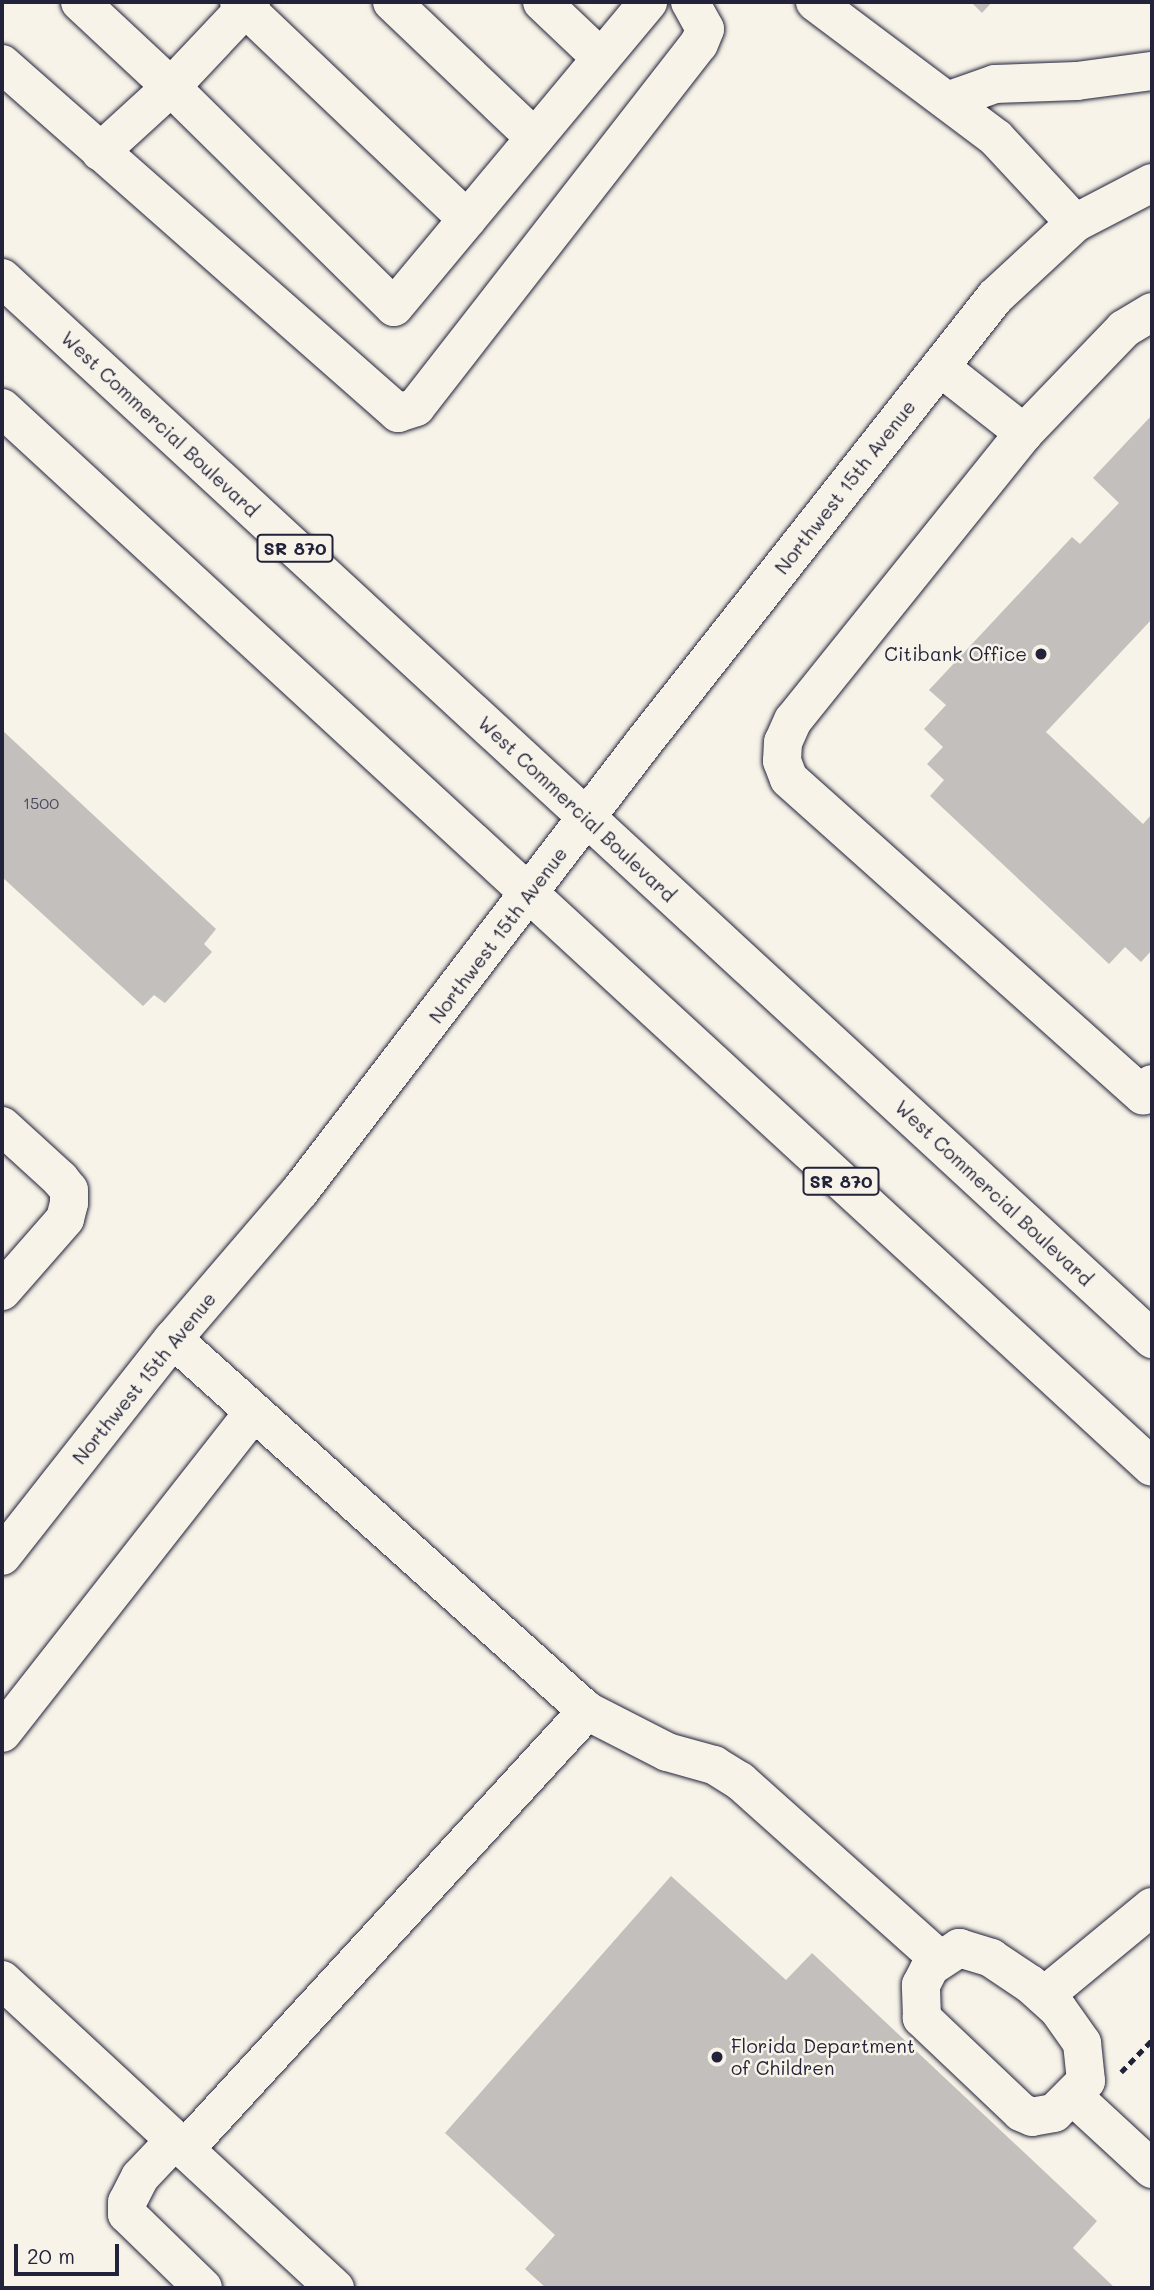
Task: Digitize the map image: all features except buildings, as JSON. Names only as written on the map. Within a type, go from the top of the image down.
[{"type":"main road","points":[[80,2],[171,87],[394,307],[648,2]]},
{"type":"main road","points":[[392,2],[534,138]]},
{"type":"main road","points":[[542,2],[601,58]]},
{"type":"main road","points":[[2,64],[389,409],[406,412],[416,407],[699,44],[705,29],[690,2]]},
{"type":"main road","points":[[815,2],[950,100],[996,138],[1075,223]]},
{"type":"main road","points":[[100,152],[171,87],[245,4],[467,219]]},
{"type":"main road","points":[[950,100],[995,84],[1077,81],[1152,71]]},
{"type":"main road","name":"Northwest 15th Avenue","points":[[2,1556],[173,1339],[300,1191],[940,367],[1019,270],[1075,223],[1152,183]]},
{"type":"main road","name":"West Commercial Boulevard","points":[[9,287],[1152,1339]]},
{"type":"main road","points":[[1149,1094],[797,786],[782,761],[783,742],[793,720],[1024,433],[1116,337],[1152,312]]},
{"type":"main road","points":[[940,367],[1024,433]]},
{"type":"main road","name":"SR 870","points":[[2,408],[1152,1468]]},
{"type":"main road","points":[[2,1125],[60,1179],[69,1190],[69,1203],[65,1219],[2,1291]]},
{"type":"main road","points":[[173,1339],[587,1712],[667,1752],[715,1765],[740,1781],[938,1958]]},
{"type":"main road","points":[[2,1733],[254,1412]]},
{"type":"main road","points":[[203,2288],[127,2214],[127,2202],[141,2177],[180,2145],[587,1712]]},
{"type":"main road","points":[[1044,1996],[1152,1907]]},
{"type":"main road","points":[[959,1948],[980,1953],[1044,1996],[1082,2043],[1087,2075],[1074,2097],[1045,2116],[1021,2112],[929,2027],[919,2004],[921,1985],[938,1958],[959,1948]]},
{"type":"main road","points":[[2,1980],[335,2288]]},
{"type":"main road","points":[[1074,2097],[1152,2169]]},
{"type":"path","points":[[1118,2076],[1152,2040]]},
{"type":"place","name":"Citibank Office","points":[[1041,654]]},
{"type":"place","name":"Florida Department of Children","points":[[717,2057]]}]
